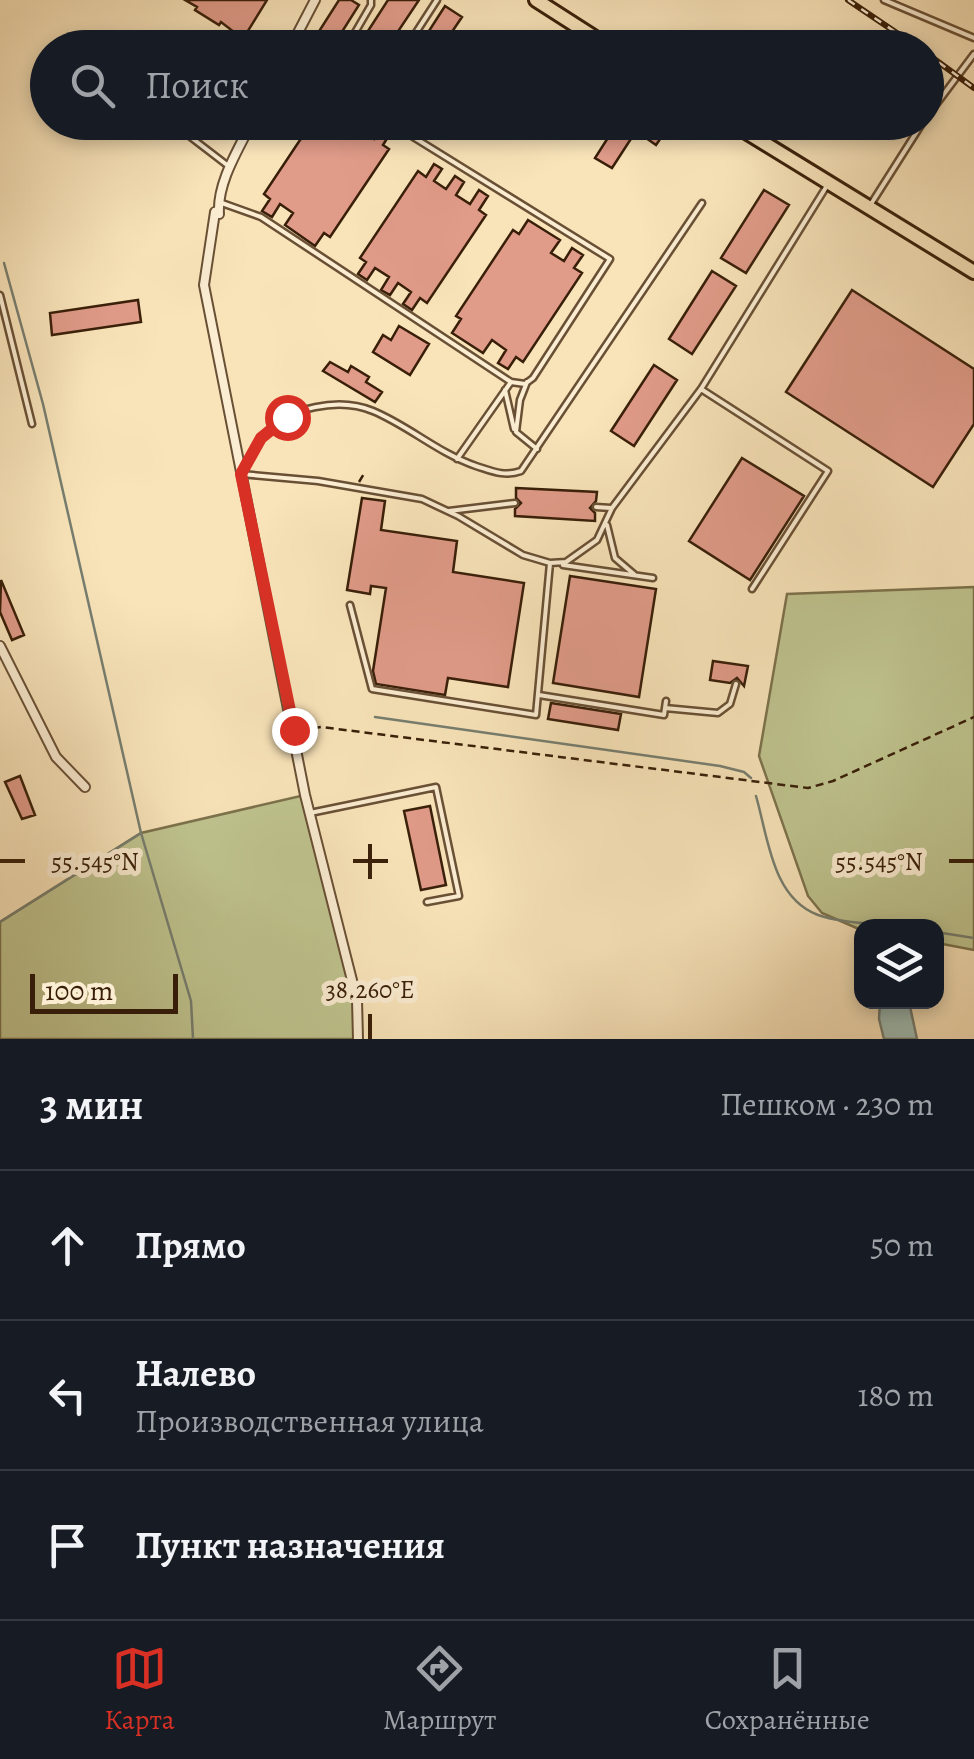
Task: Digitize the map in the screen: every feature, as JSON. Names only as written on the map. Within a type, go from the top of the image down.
[{"type":"main road","points":[[536,0],[583,30]]},
{"type":"main road","points":[[758,140],[974,272]]},
{"type":"street","points":[[299,30],[315,0]]},
{"type":"street","points":[[243,140],[218,202],[219,214],[215,212],[204,285],[310,814],[357,1000],[358,1039]]},
{"type":"street","points":[[0,646],[56,757],[85,787]]},
{"type":"lane","points":[[356,30],[370,0]]},
{"type":"lane","points":[[418,30],[438,0]]},
{"type":"lane","points":[[884,0],[974,38]]},
{"type":"lane","points":[[944,94],[974,54]]},
{"type":"lane","points":[[195,140],[230,167]]},
{"type":"lane","points":[[417,140],[610,259],[527,382],[518,408],[517,433]]},
{"type":"lane","points":[[868,208],[912,140]]},
{"type":"lane","points":[[559,565],[590,546],[612,508],[700,389],[828,184]]},
{"type":"lane","points":[[218,202],[261,218],[511,382],[527,382]]},
{"type":"lane","points":[[652,578],[559,565],[523,555],[449,511],[415,497],[241,474],[258,443],[274,425],[295,413],[323,407],[370,410],[457,459],[508,474],[522,470],[702,203]]},
{"type":"lane","points":[[0,295],[32,424]]},
{"type":"lane","points":[[457,459],[511,382]]},
{"type":"lane","points":[[700,389],[828,471],[752,589]]},
{"type":"lane","points":[[505,390],[517,433],[537,448]]},
{"type":"lane","points":[[449,511],[516,503]]},
{"type":"lane","points":[[596,508],[612,508]]},
{"type":"lane","points":[[606,521],[615,558],[636,576]]},
{"type":"lane","points":[[350,606],[373,690],[536,715],[550,563]]},
{"type":"lane","points":[[539,695],[664,715],[666,704],[718,713],[730,704],[736,684]]},
{"type":"lane","points":[[310,814],[436,787],[459,896],[427,902]]},
{"type":"path","points":[[356,488],[365,472]]},
{"type":"path","points":[[294,730],[321,727],[808,788],[834,781],[974,716]]},
{"type":"green space","points":[[974,587],[974,950],[944,944],[944,919],[854,919],[854,927],[822,913],[808,896],[759,756],[787,594]]},
{"type":"green space","points":[[305,795],[357,1000],[358,1039],[0,1039],[0,922],[141,833]]},
{"type":"water","points":[[880,1009],[911,1009],[917,1039],[884,1039]]},
{"type":"building","points":[[185,0],[267,0],[249,30],[231,30],[221,22],[219,25],[195,10],[197,7]]},
{"type":"building","points":[[339,0],[359,5],[343,30],[320,30]]},
{"type":"building","points":[[388,0],[419,0],[399,30],[369,30]]},
{"type":"building","points":[[445,6],[462,17],[453,30],[430,30]]},
{"type":"building","points":[[300,140],[386,140],[383,145],[389,149],[330,237],[324,233],[315,246],[285,225],[293,213],[280,204],[272,217],[262,211],[270,199],[264,194]]},
{"type":"building","points":[[606,140],[630,140],[612,168],[595,158]]},
{"type":"building","points":[[434,164],[442,169],[434,181],[446,189],[455,176],[464,182],[456,195],[470,204],[479,190],[488,196],[479,210],[486,215],[427,303],[420,298],[412,310],[403,304],[411,292],[398,283],[390,295],[381,290],[389,277],[375,268],[367,280],[358,274],[366,262],[360,258],[418,171],[426,177]]},
{"type":"building","points":[[764,190],[789,205],[746,273],[721,258]]},
{"type":"building","points":[[528,220],[560,240],[551,253],[564,261],[572,248],[583,255],[574,268],[582,273],[523,362],[516,357],[508,369],[498,363],[506,350],[492,340],[483,353],[452,333],[461,319],[456,316],[513,230],[519,234]]},
{"type":"building","points":[[712,271],[736,286],[692,354],[669,339]]},
{"type":"building","points":[[852,290],[974,369],[974,424],[933,487],[786,392]]},
{"type":"building","points":[[138,300],[141,322],[52,335],[50,313]]},
{"type":"building","points":[[399,326],[429,344],[410,375],[373,352],[383,335],[391,340]]},
{"type":"building","points":[[330,362],[348,372],[351,366],[369,377],[366,382],[382,392],[375,402],[323,371]]},
{"type":"building","points":[[654,365],[677,380],[634,446],[611,431]]},
{"type":"building","points":[[742,458],[804,496],[750,580],[689,541]]},
{"type":"building","points":[[516,488],[597,492],[590,508],[595,521],[515,516],[521,503],[516,498]]},
{"type":"building","points":[[362,498],[385,501],[381,530],[457,541],[453,572],[524,583],[508,687],[448,678],[445,695],[376,684],[373,671],[386,588],[371,586],[370,594],[347,590]]},
{"type":"building","points":[[570,576],[656,589],[639,697],[553,683]]},
{"type":"building","points":[[1,580],[24,635],[12,640],[0,612]]},
{"type":"building","points":[[713,661],[748,666],[744,686],[737,678],[730,683],[710,680]]},
{"type":"building","points":[[551,703],[621,714],[618,730],[548,719]]},
{"type":"building","points":[[20,776],[35,815],[22,819],[5,782]]},
{"type":"building","points":[[430,806],[446,885],[421,890],[404,811]]},
{"type":"waterway","points":[[4,263],[43,404],[141,833]]},
{"type":"waterway","points":[[375,717],[720,766],[744,772],[751,778]]},
{"type":"waterway","points":[[756,796],[774,864],[791,895],[818,915],[854,922]]},
{"type":"waterway","points":[[0,922],[141,833],[191,1001],[193,1039]]},
{"type":"waterway","points":[[944,933],[974,938]]},
{"type":"railway","points":[[848,0],[892,30]]},
{"type":"railway","points":[[944,66],[974,88]]},
{"type":"route","points":[[287,417],[261,438],[241,474],[294,730]]}]
